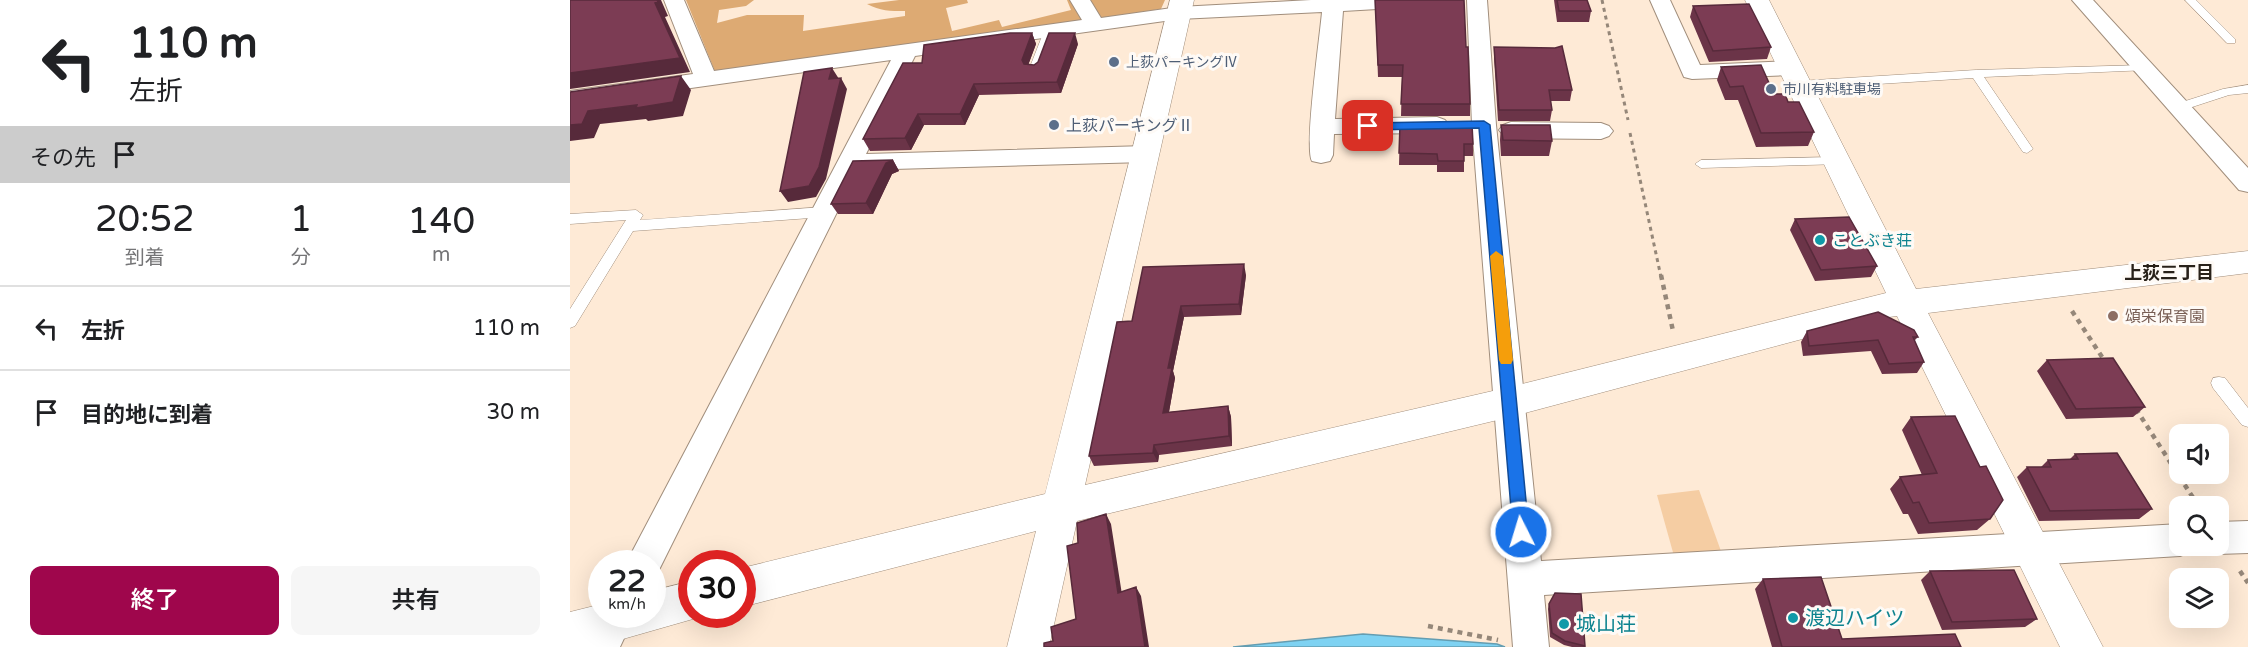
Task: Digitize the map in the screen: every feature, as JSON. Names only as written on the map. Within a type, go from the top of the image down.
[{"type":"street","points":[[674,0],[706,79]]},
{"type":"street","points":[[1080,0],[1095,25]]},
{"type":"street","points":[[570,98],[1095,25],[1180,7],[1429,0]]},
{"type":"street","points":[[1477,0],[1485,52],[1484,127],[1525,579],[1520,645]]},
{"type":"street","points":[[1660,0],[1692,72],[1795,76]]},
{"type":"street","points":[[1757,0],[2082,647]]},
{"type":"street","points":[[2082,0],[2248,184]]},
{"type":"street","points":[[1321,155],[1333,4]]},
{"type":"street","points":[[1028,647],[1180,7]]},
{"type":"street","points":[[651,550],[906,52]]},
{"type":"street","points":[[1322,127],[1484,127],[1601,131]]},
{"type":"street","points":[[850,162],[1146,154]]},
{"type":"street","points":[[756,584],[1062,508],[1510,402],[1881,306],[2248,262]]},
{"type":"street","points":[[2229,538],[2248,537]]},
{"type":"street","points":[[1525,579],[2169,541]]},
{"type":"street","points":[[570,633],[596,628]]},
{"type":"lane","points":[[2190,0],[2231,41]]},
{"type":"lane","points":[[1034,72],[1050,31]]},
{"type":"lane","points":[[1795,76],[1976,74],[2144,68]]},
{"type":"lane","points":[[1976,74],[2027,149]]},
{"type":"lane","points":[[2180,107],[2227,92],[2248,89]]},
{"type":"lane","points":[[1701,165],[1837,161]]},
{"type":"lane","points":[[629,226],[824,212]]},
{"type":"lane","points":[[570,219],[636,215],[570,322]]},
{"type":"lane","points":[[2219,383],[2248,420]]},
{"type":"path","points":[[1602,0],[1679,360]]},
{"type":"path","points":[[2067,303],[2104,361]]},
{"type":"path","points":[[2130,400],[2192,496]]},
{"type":"path","points":[[1428,626],[1520,645]]},
{"type":"shaded area","points":[[686,0],[754,0],[746,6],[719,10],[717,23],[747,15],[804,15],[803,31],[905,16],[905,11],[885,10],[867,4],[899,0],[967,0],[968,3],[946,8],[952,31],[999,20],[1002,27],[1071,10],[1067,0],[1165,0],[1161,9],[716,74]]},
{"type":"shaded area","points":[[1699,490],[1722,554],[1674,556],[1657,495]]},
{"type":"water","points":[[1363,634],[1497,644],[1505,647],[1233,647]]},
{"type":"building","points":[[570,0],[657,0],[658,2],[655,3],[680,58],[570,73]]},
{"type":"building","points":[[1375,0],[1464,0],[1470,104],[1401,104],[1403,65],[1378,65]]},
{"type":"building","points":[[1557,0],[1587,0],[1591,11],[1559,11]]},
{"type":"building","points":[[1749,4],[1771,47],[1713,51],[1693,6]]},
{"type":"building","points":[[1010,33],[1032,33],[1022,60],[1024,64],[1034,65],[1038,62],[1049,33],[1075,33],[1057,82],[974,84],[960,114],[918,114],[905,138],[863,139],[903,63],[922,63],[924,45]]},
{"type":"building","points":[[1562,46],[1572,90],[1549,90],[1552,110],[1499,110],[1494,47],[1555,48]]},
{"type":"building","points":[[1761,65],[1774,94],[1785,94],[1788,102],[1799,102],[1814,132],[1761,133],[1743,86],[1730,87],[1721,67]]},
{"type":"building","points":[[832,68],[829,79],[841,78],[819,167],[809,186],[780,191],[804,72]]},
{"type":"building","points":[[681,76],[673,102],[636,108],[637,105],[588,111],[582,124],[570,125],[570,92]]},
{"type":"building","points":[[1472,124],[1473,144],[1464,144],[1464,161],[1438,161],[1437,154],[1399,153],[1400,125]]},
{"type":"building","points":[[1501,125],[1550,125],[1552,141],[1503,140]]},
{"type":"building","points":[[893,160],[886,163],[866,203],[831,204],[853,161]]},
{"type":"building","points":[[1849,217],[1877,266],[1821,270],[1795,219]]},
{"type":"building","points":[[1244,264],[1239,304],[1181,306],[1168,368],[1172,368],[1163,413],[1228,406],[1229,436],[1154,445],[1153,453],[1089,456],[1117,322],[1132,321],[1143,267]]},
{"type":"building","points":[[1878,312],[1914,330],[1918,337],[1913,337],[1924,362],[1889,364],[1878,340],[1809,346],[1807,331]]},
{"type":"building","points":[[2113,358],[2145,407],[2076,409],[2047,360]]},
{"type":"building","points":[[1955,416],[1980,467],[1986,466],[2003,500],[1990,519],[1929,523],[1919,502],[1913,503],[1900,477],[1937,473],[1911,417]]},
{"type":"building","points":[[2117,453],[2152,509],[2050,511],[2027,467],[2051,467],[2048,460],[2078,459],[2075,454]]},
{"type":"building","points":[[1106,514],[1118,593],[1136,587],[1145,647],[1044,647],[1044,643],[1053,641],[1051,627],[1076,619],[1067,546],[1078,543],[1077,523]]},
{"type":"building","points":[[2014,570],[2037,619],[1952,622],[1930,571]]},
{"type":"building","points":[[1821,577],[1842,639],[1955,634],[1961,647],[1782,647],[1763,579]]},
{"type":"building","name":"城山荘","points":[[1555,593],[1581,594],[1585,646],[1565,641],[1552,633],[1549,604]]},
{"type":"slow traffic","points":[[1496,256],[1506,360]]},
{"type":"place","name":"上荻パーキングⅣ","points":[[1114,62]]},
{"type":"place","name":"市川有料駐車場","points":[[1771,89]]},
{"type":"place","name":"上荻パーキングⅡ","points":[[1054,125]]},
{"type":"place","name":"ことぶき荘","points":[[1820,240]]},
{"type":"place","name":"頌栄保育園","points":[[2113,316]]},
{"type":"place","name":"渡辺ハイツ","points":[[1793,618]]},
{"type":"place","name":"城山荘","points":[[1564,624]]},
{"type":"district","name":"上荻三丁目","points":[[2169,273]]},
{"type":"route","points":[[1368,126],[1484,125],[1521,532]]}]
